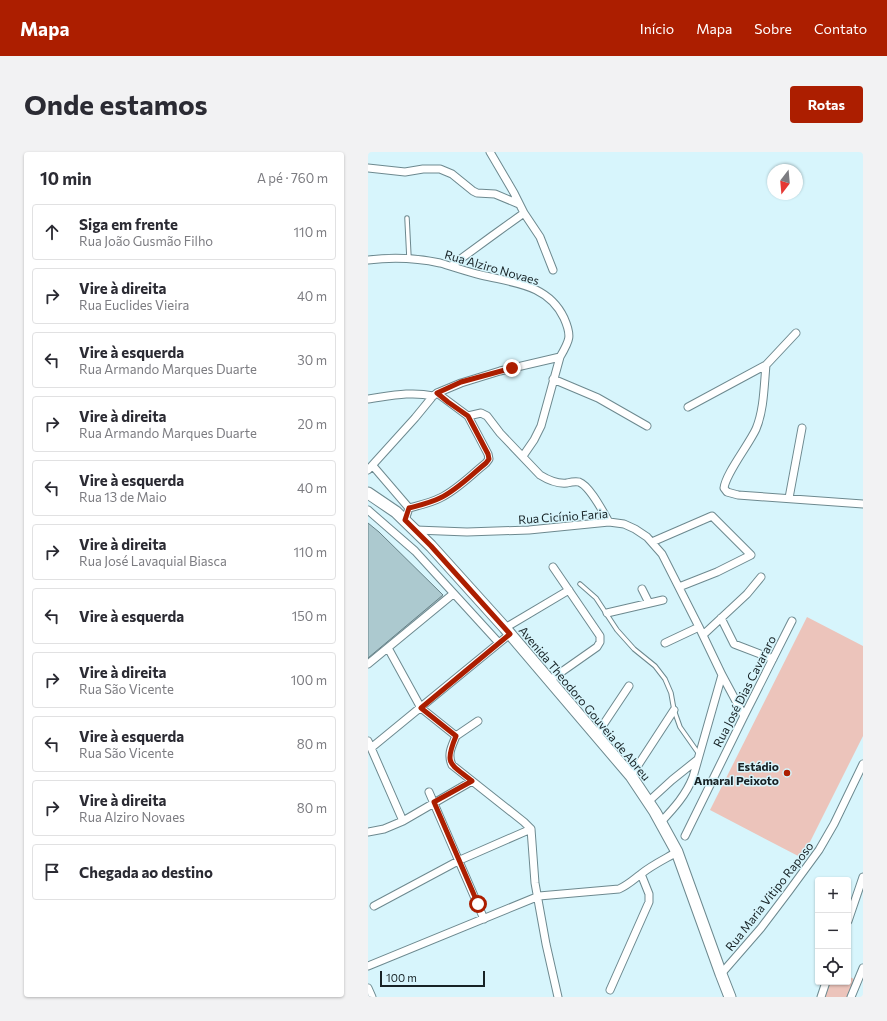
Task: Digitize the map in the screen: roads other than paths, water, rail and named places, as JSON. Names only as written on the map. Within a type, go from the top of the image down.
[{"type":"main road","name":"Avenida Theodoro Gouveia de Abreu","points":[[368,492],[388,506],[416,530],[597,734],[649,801],[677,852],[730,997]]},
{"type":"street","points":[[490,152],[514,193],[524,214],[540,237],[553,270]]},
{"type":"street","points":[[368,168],[405,172],[440,169],[452,174],[473,191],[495,194],[519,204]]},
{"type":"street","points":[[452,266],[524,214]]},
{"type":"street","name":"Rua Alziro Novaes","points":[[369,257],[408,258],[452,266],[520,284],[544,294],[554,303],[562,314],[568,327],[569,340],[560,357],[541,426],[534,440],[522,456]]},
{"type":"street","points":[[688,407],[766,365],[796,333]]},
{"type":"street","points":[[409,508],[370,468],[435,394],[461,382],[560,357]]},
{"type":"street","points":[[766,365],[762,400],[756,428],[724,484],[724,488],[727,492],[738,495],[863,504]]},
{"type":"street","points":[[553,379],[598,398],[647,426]]},
{"type":"street","points":[[368,399],[411,393],[435,394],[468,416],[488,454],[488,461],[455,489],[441,498],[429,503],[409,508]]},
{"type":"street","points":[[468,416],[481,413],[488,416],[500,433],[540,475],[558,482],[574,482],[583,484],[609,522]]},
{"type":"street","points":[[789,498],[802,428]]},
{"type":"street","points":[[405,520],[409,508]]},
{"type":"street","points":[[368,511],[415,551],[499,643]]},
{"type":"street","points":[[652,542],[712,516],[751,555],[717,572],[680,587]]},
{"type":"street","name":"Rua Cicínio Faria","points":[[416,530],[467,532],[528,530],[609,522],[624,524],[635,529],[647,537],[662,554],[744,716]]},
{"type":"street","points":[[550,680],[597,648],[600,642],[600,636],[553,567]]},
{"type":"street","points":[[703,635],[747,594],[762,577]]},
{"type":"street","points":[[642,589],[649,604]]},
{"type":"street","points":[[403,821],[369,744],[421,708],[499,643],[507,631],[569,590]]},
{"type":"street","points":[[368,664],[453,594]]},
{"type":"street","points":[[607,613],[663,600]]},
{"type":"street","points":[[721,618],[734,644],[773,659]]},
{"type":"street","name":"Rua José Dias Cavararo","points":[[685,836],[792,621]]},
{"type":"street","points":[[665,643],[699,627]]},
{"type":"street","points":[[388,648],[421,708],[456,736]]},
{"type":"street","points":[[661,822],[688,788],[722,675]]},
{"type":"street","points":[[597,734],[629,686]]},
{"type":"street","points":[[631,776],[674,710]]},
{"type":"street","points":[[478,721],[456,736],[449,759],[452,765],[531,829],[535,883],[546,944],[558,997]]},
{"type":"street","points":[[649,801],[698,757]]},
{"type":"street","name":"Rua Maria Vitipo Raposo","points":[[722,976],[761,928],[819,850],[834,824],[863,764]]},
{"type":"street","points":[[368,832],[384,829],[403,821],[472,781]]},
{"type":"street","points":[[428,792],[460,860],[484,919]]},
{"type":"street","points":[[374,906],[460,860],[531,829]]},
{"type":"street","points":[[368,966],[538,896],[619,889],[629,884],[658,862],[677,852]]},
{"type":"street","points":[[610,990],[649,902],[649,894],[641,874]]},
{"type":"street","points":[[851,913],[863,877]]},
{"type":"street","points":[[856,900],[863,903]]},
{"type":"street","points":[[851,997],[863,968]]},
{"type":"street","points":[[821,997],[825,985]]},
{"type":"street","points":[[368,988],[372,997]]},
{"type":"lane","points":[[407,218],[408,258]]},
{"type":"lane","points":[[580,584],[596,598],[617,630],[634,649],[655,666],[665,679],[671,693],[674,710],[680,727],[698,757]]},
{"type":"place","name":"Estádio Amaral Peixoto","points":[[787,773]]}]
